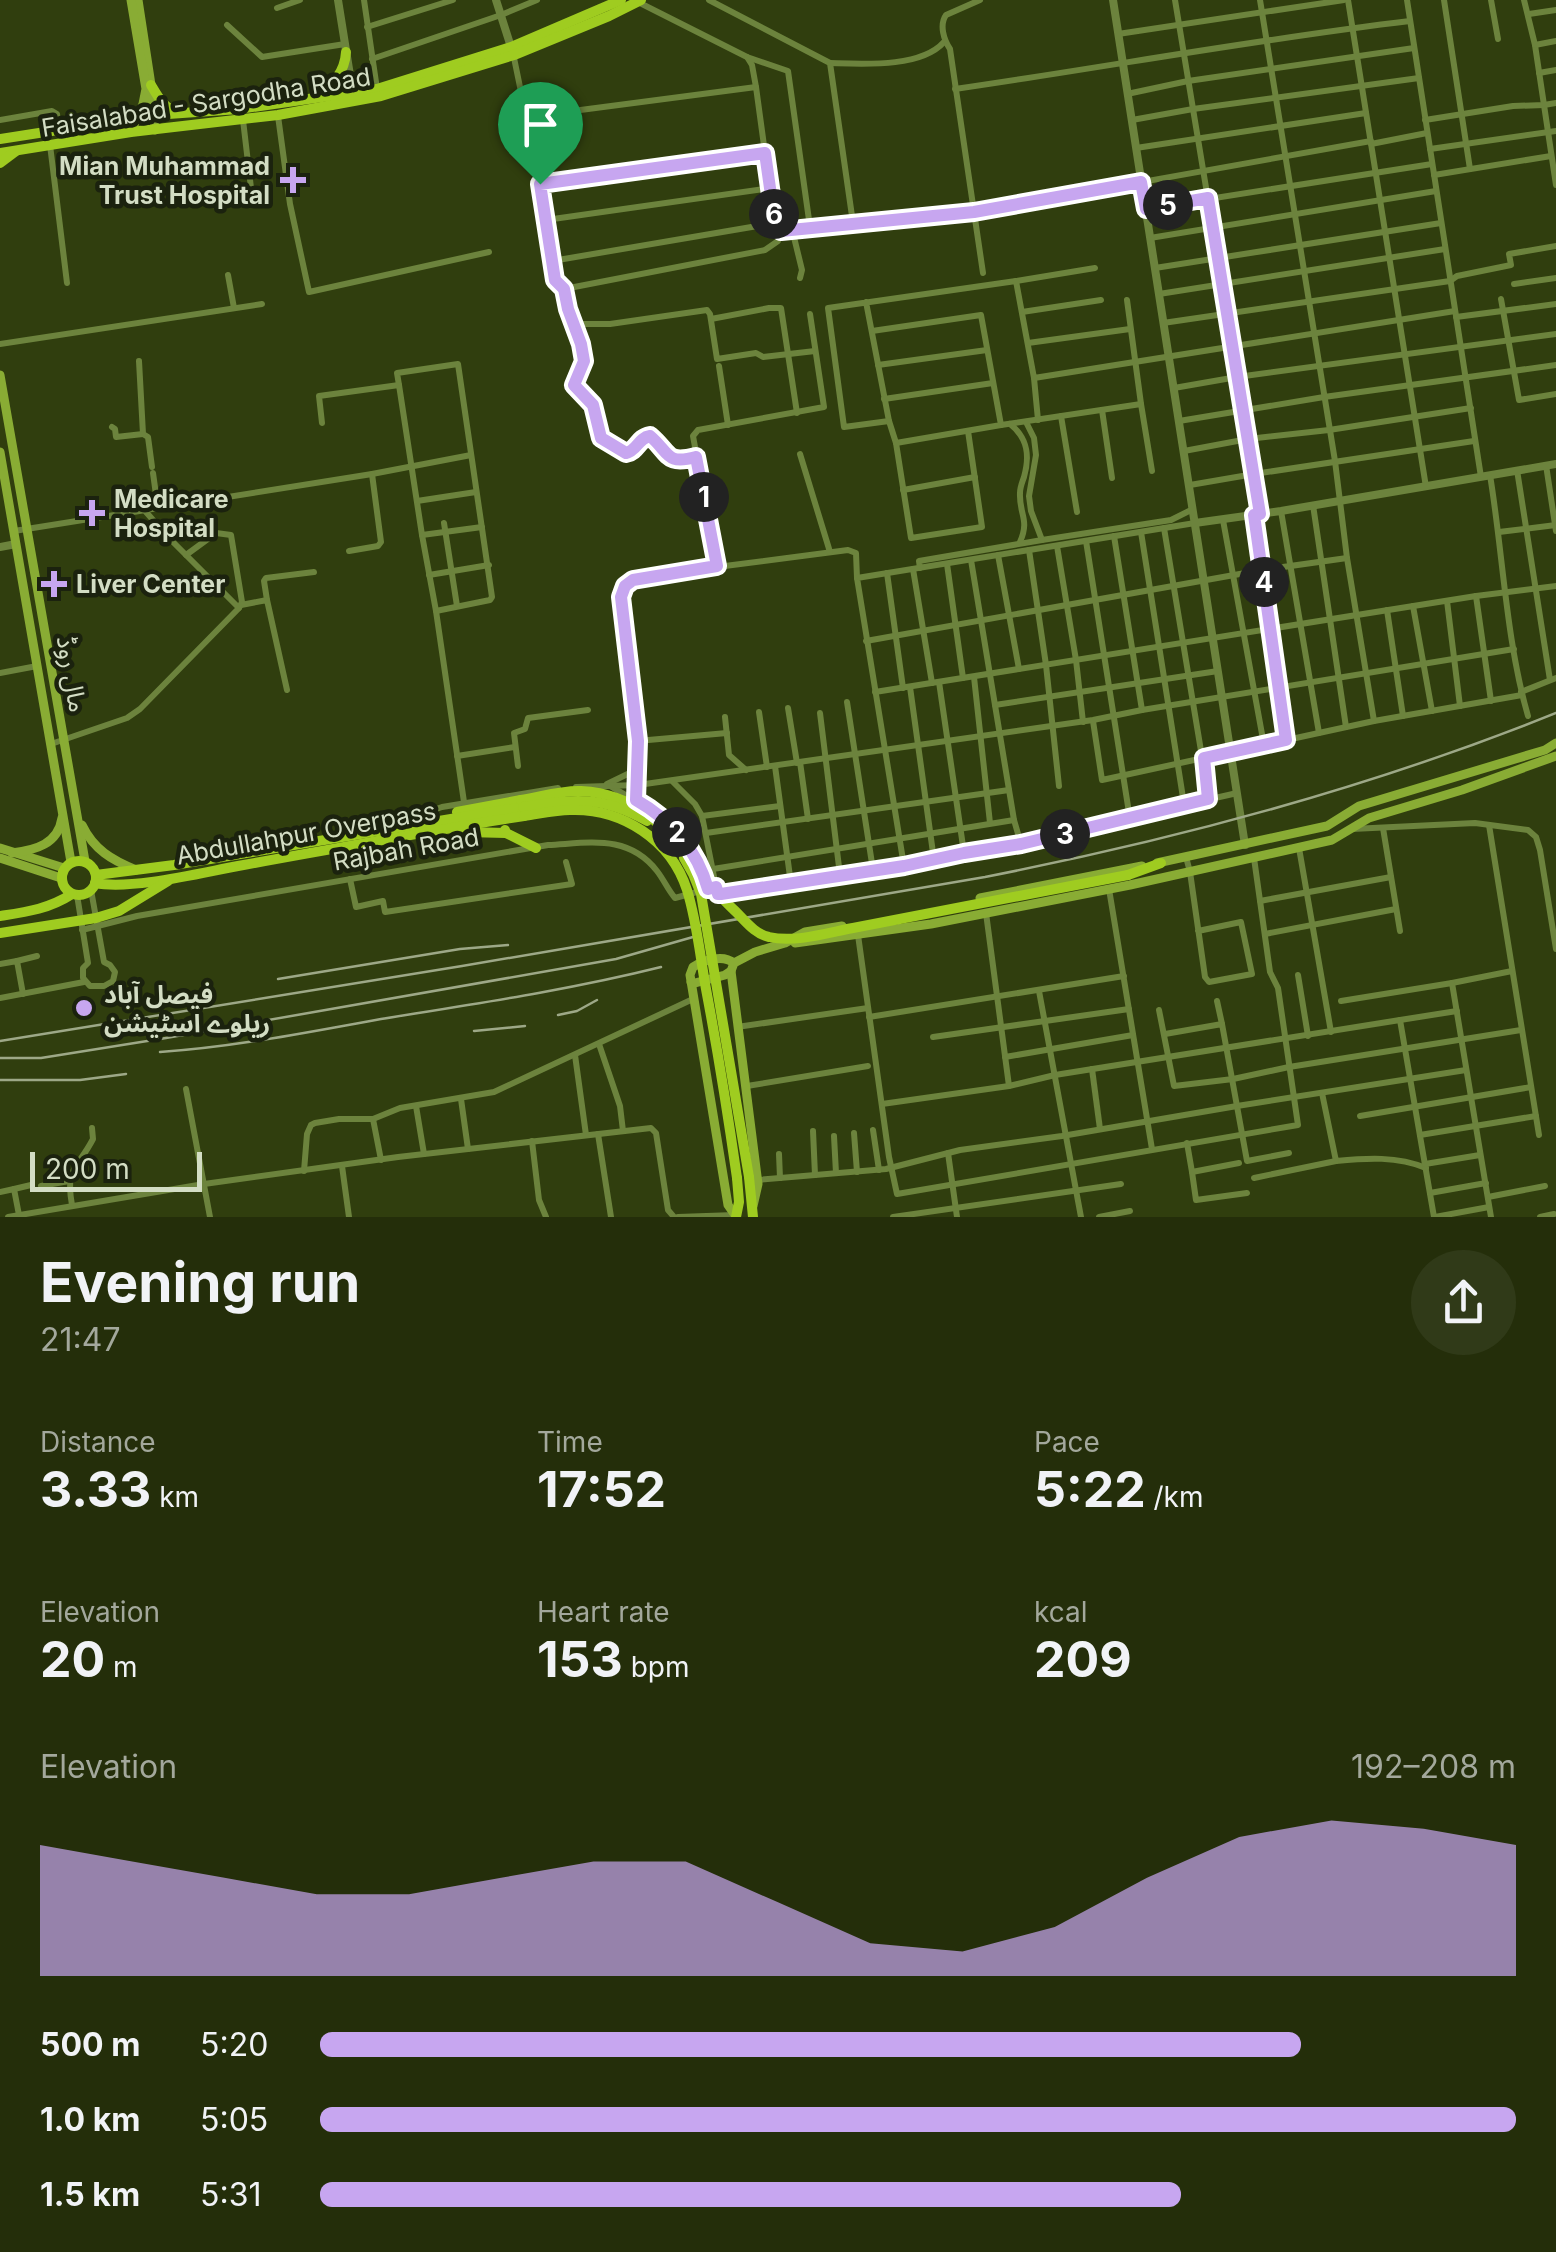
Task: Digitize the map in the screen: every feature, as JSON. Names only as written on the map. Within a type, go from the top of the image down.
[{"type":"main road","points":[[135,0],[152,84],[155,130]]},
{"type":"main road","points":[[131,132],[146,89],[135,0]]},
{"type":"main road","name":"Faisalabad - Sargodha Road","points":[[0,153],[131,132],[278,115],[353,97],[512,51],[621,0]]},
{"type":"main road","name":"Faisalabad - Sargodha Road","points":[[0,139],[154,115],[380,96],[512,51],[638,0]]},
{"type":"main road","points":[[310,99],[338,77],[346,63],[346,48]]},
{"type":"main road","points":[[152,84],[171,111],[187,114]]},
{"type":"main road","points":[[0,163],[17,151]]},
{"type":"main road","name":"مال روڈ","points":[[0,376],[85,862]]},
{"type":"main road","name":"مال روڈ","points":[[0,452],[64,812],[65,869]]},
{"type":"main road","points":[[691,982],[723,976],[755,952],[806,932],[1327,826],[1360,806],[1545,750],[1556,743]]},
{"type":"main road","points":[[785,943],[931,924],[1332,840],[1369,818],[1556,756]]},
{"type":"main road","points":[[523,808],[581,791],[617,798],[638,808],[662,824],[716,894],[758,933],[768,937],[808,936],[1128,875],[1161,862]]},
{"type":"main road","points":[[523,808],[596,811],[621,818],[657,842],[676,864],[693,910],[718,1054],[748,1178],[736,1216]]},
{"type":"main road","name":"Abdullahpur Overpass","points":[[94,883],[136,870],[523,808]]},
{"type":"main road","name":"Abdullahpur Overpass","points":[[94,883],[108,886],[172,878],[501,819],[523,808]]},
{"type":"main road","points":[[12,852],[36,850],[51,840],[60,830],[64,812]]},
{"type":"main road","points":[[76,814],[89,840],[111,860],[136,870]]},
{"type":"main road","points":[[501,819],[506,833]]},
{"type":"main road","points":[[446,828],[506,833],[536,848]]},
{"type":"main road","points":[[1281,837],[1284,851]]},
{"type":"main road","points":[[0,848],[65,869]]},
{"type":"main road","points":[[1187,857],[1191,871]]},
{"type":"main road","points":[[0,858],[65,869],[85,862],[92,867],[94,883],[36,911],[0,916]]},
{"type":"main road","points":[[65,869],[64,887],[74,894]]},
{"type":"main road","name":"Rajbah Road","points":[[0,933],[97,921],[172,878]]},
{"type":"main road","points":[[50,905],[54,925]]},
{"type":"main road","points":[[736,1216],[728,1205],[691,982],[691,969],[697,964],[722,958],[733,967],[737,1028],[747,1086],[752,1214]]},
{"type":"street","points":[[277,8],[297,0]]},
{"type":"street","points":[[338,0],[353,97]]},
{"type":"street","points":[[364,0],[377,89]]},
{"type":"street","points":[[367,27],[453,0]]},
{"type":"street","points":[[496,0],[528,118],[555,280],[564,289],[584,361],[574,385],[593,405],[601,438],[626,453],[650,436],[670,458],[679,461],[696,457]]},
{"type":"street","points":[[372,59],[537,0]]},
{"type":"street","points":[[638,0],[747,57],[788,72],[810,227]]},
{"type":"street","points":[[709,0],[830,63],[889,64],[938,48],[944,42]]},
{"type":"street","points":[[980,0],[944,18],[944,42],[950,48],[983,273]]},
{"type":"street","points":[[1113,0],[1245,845]]},
{"type":"street","points":[[1175,0],[1254,474],[1262,570],[1286,740]]},
{"type":"street","points":[[1260,0],[1336,461],[1346,558],[1374,721]]},
{"type":"street","points":[[1118,34],[1346,0],[1426,486]]},
{"type":"street","points":[[1407,0],[1474,440],[1499,532],[1514,649],[1528,716]]},
{"type":"street","points":[[1444,0],[1470,168]]},
{"type":"street","points":[[1491,0],[1498,39]]},
{"type":"street","points":[[1524,0],[1552,132],[1556,186]]},
{"type":"street","points":[[1529,14],[1556,10]]},
{"type":"street","points":[[955,90],[1410,20]]},
{"type":"street","points":[[227,25],[262,56],[346,48]]},
{"type":"street","points":[[1535,44],[1556,41]]},
{"type":"street","points":[[1128,94],[1188,81],[1414,48]]},
{"type":"street","points":[[747,57],[756,86],[775,223],[781,231]]},
{"type":"street","points":[[830,63],[854,223]]},
{"type":"street","points":[[1539,73],[1556,70]]},
{"type":"street","points":[[1132,120],[1419,78]]},
{"type":"street","points":[[528,118],[756,86]]},
{"type":"street","points":[[1425,120],[1556,103]]},
{"type":"street","points":[[0,120],[52,111],[57,114],[60,131]]},
{"type":"street","points":[[1136,148],[1366,113]]},
{"type":"street","points":[[278,115],[290,204],[309,292],[489,252]]},
{"type":"street","points":[[243,120],[252,188]]},
{"type":"street","points":[[1430,149],[1552,132]]},
{"type":"street","points":[[781,231],[974,212],[1427,133]]},
{"type":"street","points":[[50,146],[67,284]]},
{"type":"street","points":[[540,184],[765,153]]},
{"type":"street","points":[[1434,175],[1553,158]]},
{"type":"street","points":[[1146,209],[1432,164]]},
{"type":"street","points":[[546,220],[771,188]]},
{"type":"street","points":[[1150,238],[1436,191]]},
{"type":"street","points":[[1155,268],[1441,222]]},
{"type":"street","points":[[552,261],[775,223]]},
{"type":"street","points":[[792,229],[802,270],[800,278]]},
{"type":"street","points":[[564,289],[765,250],[778,242],[781,231]]},
{"type":"street","points":[[1164,323],[1450,282],[1457,276],[1510,265],[1509,254],[1556,246]]},
{"type":"street","points":[[1159,294],[1445,250]]},
{"type":"street","points":[[888,421],[844,427],[828,308],[1094,268]]},
{"type":"street","points":[[228,275],[234,308]]},
{"type":"street","points":[[1514,284],[1556,278]]},
{"type":"street","points":[[1016,282],[1038,420]]},
{"type":"street","points":[[1501,299],[1519,400],[1556,394]]},
{"type":"street","points":[[1022,312],[1101,300]]},
{"type":"street","points":[[1126,300],[1152,471]]},
{"type":"street","points":[[866,302],[888,421],[896,443],[911,538],[982,527],[968,431]]},
{"type":"street","points":[[0,344],[262,304]]},
{"type":"street","points":[[1034,378],[1399,320],[1556,304]]},
{"type":"street","points":[[711,319],[781,308],[797,413]]},
{"type":"street","points":[[573,324],[610,324],[707,310],[717,359],[815,351]]},
{"type":"street","points":[[717,566],[694,432],[824,407],[810,314]]},
{"type":"street","points":[[872,331],[981,315],[993,383],[1006,425],[1020,432],[1026,444],[1026,471],[1020,491],[1026,528],[1019,543]]},
{"type":"street","points":[[1027,343],[1130,328]]},
{"type":"street","points":[[1174,388],[1556,334]]},
{"type":"street","points":[[878,365],[987,350]]},
{"type":"street","points":[[139,361],[143,434]]},
{"type":"street","points":[[436,611],[491,599],[458,364],[397,373],[464,802]]},
{"type":"street","points":[[1179,420],[1556,365]]},
{"type":"street","points":[[718,366],[728,425]]},
{"type":"street","points":[[884,399],[993,383]]},
{"type":"street","points":[[322,423],[320,396],[399,385]]},
{"type":"street","points":[[896,443],[1141,404]]},
{"type":"street","points":[[1184,452],[1248,438],[1471,408]]},
{"type":"street","points":[[1102,410],[1112,478]]},
{"type":"street","points":[[1061,416],[1077,512]]},
{"type":"street","points":[[1026,422],[1034,438],[1036,455],[1030,511],[1042,540]]},
{"type":"street","points":[[112,426],[116,437],[148,437],[158,509]]},
{"type":"street","points":[[1190,485],[1474,440]]},
{"type":"street","points":[[800,454],[830,552]]},
{"type":"street","points":[[14,532],[471,455]]},
{"type":"street","points":[[964,853],[948,741],[923,630],[916,569],[919,561],[1172,520],[1224,520],[1551,464],[1556,527],[1499,532]]},
{"type":"street","points":[[1093,720],[1102,780],[1491,700],[1522,693],[1553,679],[1534,589],[1518,470]]},
{"type":"street","points":[[350,551],[378,546],[381,542],[372,474]]},
{"type":"street","points":[[904,490],[975,478]]},
{"type":"street","points":[[416,502],[476,492]]},
{"type":"street","points":[[1312,505],[1346,727]]},
{"type":"street","points":[[1172,520],[1192,509]]},
{"type":"street","points":[[145,511],[240,606]]},
{"type":"street","points":[[1280,511],[1319,733]]},
{"type":"street","points":[[1224,520],[1264,745]]},
{"type":"street","points":[[857,578],[1194,521]]},
{"type":"street","points":[[422,535],[444,528],[482,528]]},
{"type":"street","points":[[444,528],[457,606]]},
{"type":"street","points":[[1164,528],[1208,799]]},
{"type":"street","points":[[1141,532],[1184,804]]},
{"type":"street","points":[[186,555],[216,533],[231,535],[240,606]]},
{"type":"street","points":[[1114,536],[1142,710]]},
{"type":"street","points":[[1086,541],[1130,819]]},
{"type":"street","points":[[0,546],[16,544]]},
{"type":"street","points":[[1057,546],[1083,722]]},
{"type":"street","points":[[636,800],[638,741],[621,597],[625,586],[633,580],[717,566],[853,550],[904,866]]},
{"type":"street","points":[[1029,550],[1059,786]]},
{"type":"street","points":[[998,555],[1019,670]]},
{"type":"street","points":[[866,641],[1346,558]]},
{"type":"street","points":[[972,560],[1021,844]]},
{"type":"street","points":[[947,564],[963,678]]},
{"type":"street","points":[[429,575],[488,565]]},
{"type":"street","points":[[287,690],[264,581],[314,572]]},
{"type":"street","points":[[887,574],[934,860]]},
{"type":"street","points":[[875,692],[1556,586]]},
{"type":"street","points":[[1476,596],[1491,700]]},
{"type":"street","points":[[50,744],[127,718],[240,606],[267,600]]},
{"type":"street","points":[[1447,601],[1460,706]]},
{"type":"street","points":[[1413,606],[1432,711]]},
{"type":"street","points":[[1387,610],[1404,716]]},
{"type":"street","points":[[404,827],[425,813],[464,802],[545,790],[671,781],[1083,722],[1514,649]]},
{"type":"street","points":[[0,673],[36,666]]},
{"type":"street","points":[[995,705],[1218,671]]},
{"type":"street","points":[[974,677],[990,824]]},
{"type":"street","points":[[847,702],[872,870]]},
{"type":"street","points":[[788,708],[808,819]]},
{"type":"street","points":[[518,766],[515,732],[525,729],[529,717],[588,710]]},
{"type":"street","points":[[759,712],[781,806],[792,884]]},
{"type":"street","points":[[820,714],[840,874]]},
{"type":"street","points":[[725,716],[729,755],[746,770]]},
{"type":"street","points":[[638,741],[727,733]]},
{"type":"street","points":[[457,756],[515,746]]},
{"type":"street","points":[[607,784],[638,769]]},
{"type":"street","points":[[671,781],[702,816],[714,869],[712,888]]},
{"type":"street","points":[[607,784],[656,813],[683,838],[718,894],[1021,844],[1237,792]]},
{"type":"street","points":[[706,833],[1009,790]]},
{"type":"street","points":[[702,816],[781,806]]},
{"type":"street","points":[[714,869],[1014,820]]},
{"type":"street","points":[[1351,829],[1476,823],[1528,830],[1536,836],[1556,950]]},
{"type":"street","points":[[1489,825],[1539,1135]]},
{"type":"street","points":[[1382,828],[1400,931]]},
{"type":"street","name":"Rajbah Road","points":[[97,921],[567,844],[618,844],[631,849],[657,871],[674,898],[712,888]]},
{"type":"street","points":[[1299,848],[1331,1032]]},
{"type":"street","points":[[897,1194],[1298,1125],[1254,858]]},
{"type":"street","points":[[350,880],[356,907],[382,901],[385,912],[572,884],[566,862]]},
{"type":"street","points":[[1191,871],[1198,931],[1205,977],[1209,982],[1252,974],[1241,922],[1198,931]]},
{"type":"street","points":[[1260,901],[1391,877]]},
{"type":"street","points":[[94,883],[104,962]]},
{"type":"street","points":[[1110,889],[1152,1149]]},
{"type":"street","points":[[74,894],[88,963]]},
{"type":"street","points":[[1265,934],[1396,908]]},
{"type":"street","points":[[986,913],[1009,1086]]},
{"type":"street","points":[[858,933],[897,1194],[893,1217],[1121,1184]]},
{"type":"street","points":[[0,964],[37,956]]},
{"type":"street","points":[[17,961],[24,994]]},
{"type":"street","points":[[0,998],[84,982],[104,986],[113,981],[115,972],[104,962],[88,963],[82,974],[84,982]]},
{"type":"street","points":[[1342,1001],[1512,971]]},
{"type":"street","points":[[737,1028],[998,998],[1124,976]]},
{"type":"street","points":[[1298,976],[1308,1036]]},
{"type":"street","points":[[1452,983],[1491,1217]]},
{"type":"street","points":[[1039,991],[1081,1217]]},
{"type":"street","points":[[304,1171],[306,1134],[311,1125],[339,1119],[373,1119],[388,1111],[494,1092],[693,999]]},
{"type":"street","points":[[1217,1001],[1247,1161],[1290,1153]]},
{"type":"street","points":[[933,1037],[1129,1009]]},
{"type":"street","points":[[1159,1010],[1174,1086],[1521,1030]]},
{"type":"street","points":[[882,1104],[1456,1012]]},
{"type":"street","points":[[1400,1020],[1435,1217],[1490,1207]]},
{"type":"street","points":[[1165,1034],[1222,1024]]},
{"type":"street","points":[[1005,1057],[1134,1035]]},
{"type":"street","points":[[598,1044],[620,1106],[623,1131]]},
{"type":"street","points":[[575,1054],[586,1135]]},
{"type":"street","points":[[747,1086],[868,1066]]},
{"type":"street","points":[[1092,1069],[1100,1129]]},
{"type":"street","points":[[748,1178],[880,1170],[948,1153],[1466,1070]]},
{"type":"street","points":[[1360,1116],[1531,1087]]},
{"type":"street","points":[[186,1088],[210,1217]]},
{"type":"street","points":[[1322,1093],[1336,1162]]},
{"type":"street","points":[[461,1099],[468,1149]]},
{"type":"street","points":[[416,1106],[424,1154]]},
{"type":"street","points":[[1420,1136],[1536,1116]]},
{"type":"street","points":[[373,1119],[381,1160]]},
{"type":"street","points":[[72,1206],[68,1182],[93,1139],[92,1128]]},
{"type":"street","points":[[8,1217],[204,1184],[651,1128],[656,1132],[668,1210],[676,1217],[736,1216]]},
{"type":"street","points":[[873,1130],[880,1170]]},
{"type":"street","points":[[812,1131],[815,1175]]},
{"type":"street","points":[[854,1133],[857,1172]]},
{"type":"street","points":[[598,1134],[610,1217]]},
{"type":"street","points":[[834,1136],[836,1173]]},
{"type":"street","points":[[532,1142],[539,1200],[546,1217]]},
{"type":"street","points":[[1187,1143],[1196,1200],[1247,1192]]},
{"type":"street","points":[[948,1153],[957,1217]]},
{"type":"street","points":[[779,1154],[780,1178]]},
{"type":"street","points":[[1254,1178],[1336,1162],[1382,1158],[1425,1166],[1480,1155]]},
{"type":"street","points":[[1192,1172],[1239,1163]]},
{"type":"street","points":[[342,1166],[349,1217]]},
{"type":"street","points":[[41,1186],[68,1182]]},
{"type":"street","points":[[1430,1193],[1486,1183]]},
{"type":"street","points":[[0,1192],[31,1186]]},
{"type":"street","points":[[1488,1197],[1545,1186]]},
{"type":"street","points":[[14,1189],[19,1215]]},
{"type":"street","points":[[1099,1217],[1130,1211]]},
{"type":"street","points":[[1540,1217],[1554,1214]]},
{"type":"railway","points":[[0,1041],[462,966],[1058,862],[1202,828],[1346,787],[1556,713]]},
{"type":"railway","points":[[0,1058],[41,1058],[166,1038],[616,959],[693,937]]},
{"type":"railway","points":[[278,979],[460,949],[508,945]]},
{"type":"railway","points":[[160,1052],[299,1034],[556,990],[661,967]]},
{"type":"railway","points":[[558,1015],[577,1011],[597,1000]]},
{"type":"railway","points":[[474,1031],[525,1026]]},
{"type":"railway","points":[[0,1080],[80,1080],[126,1074]]},
{"type":"place","name":"Mian Muhammad Trust Hospital","points":[[293,180]]},
{"type":"place","name":"Medicare Hospital","points":[[92,513]]},
{"type":"place","name":"Liver Center","points":[[54,584]]},
{"type":"place","name":"فیصل آباد ریلوے اسٹیشن","points":[[84,1008]]},
{"type":"route","points":[[765,153],[775,223],[781,231],[974,212],[1141,182],[1146,209],[1208,198],[1260,514],[1254,515],[1286,740],[1204,758],[1208,799],[1021,844],[904,866],[721,894],[716,887],[708,889],[683,838],[636,800],[638,741],[621,597],[625,586],[633,580],[717,566],[696,457],[679,461],[670,458],[650,436],[626,453],[604,442],[599,435],[593,405],[574,385],[584,361],[564,289],[555,280],[540,184],[765,153]]}]
